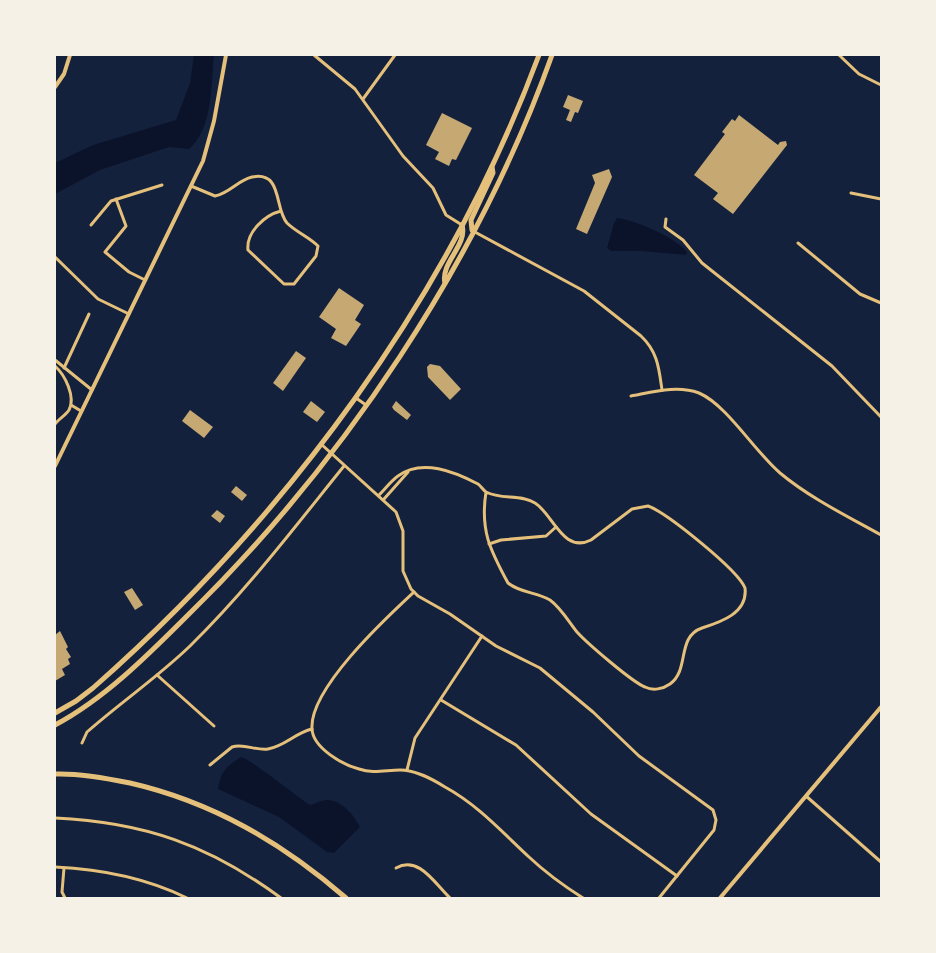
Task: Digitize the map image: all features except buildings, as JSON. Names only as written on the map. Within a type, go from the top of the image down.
[{"type":"highway","points":[[55,713],[93,688],[189,596],[246,535],[321,444],[355,398],[415,308],[462,225],[492,166],[539,55]]},
{"type":"highway","points":[[55,725],[120,678],[200,604],[261,538],[331,454],[414,335],[444,283],[520,134],[552,55]]},
{"type":"highway","points":[[472,231],[471,220],[493,173],[492,166]]},
{"type":"highway","points":[[444,283],[444,274],[463,235],[462,225]]},
{"type":"highway","points":[[55,774],[85,775],[132,784],[210,809],[235,820],[277,844],[346,898]]},
{"type":"street","points":[[55,86],[64,74],[70,55]]},
{"type":"street","points":[[55,466],[191,186],[210,138],[226,55]]},
{"type":"street","points":[[314,55],[350,84],[363,99],[403,156],[433,188],[446,215],[462,225]]},
{"type":"street","points":[[363,99],[395,55]]},
{"type":"street","points":[[839,55],[859,74],[881,85]]},
{"type":"street","points":[[191,186],[215,196],[227,193],[246,179],[262,177],[275,187],[281,211],[287,223],[318,246],[316,256],[294,284],[284,284],[248,250],[248,239],[267,216],[281,211]]},
{"type":"street","points":[[91,225],[111,201],[162,185]]},
{"type":"street","points":[[851,193],[881,199]]},
{"type":"street","points":[[116,199],[126,226],[105,252],[124,268],[145,280]]},
{"type":"street","points":[[666,219],[665,227],[683,240],[702,263],[832,366],[881,417]]},
{"type":"street","points":[[472,231],[584,291],[642,336],[650,344],[656,355],[662,390]]},
{"type":"street","points":[[798,242],[860,294],[881,303]]},
{"type":"street","points":[[55,257],[98,299],[129,314]]},
{"type":"street","points":[[64,368],[90,314]]},
{"type":"street","points":[[55,360],[92,390]]},
{"type":"street","points":[[55,366],[65,377],[71,405],[68,411],[55,424]]},
{"type":"street","points":[[631,396],[662,390],[689,390],[712,401],[763,457],[783,475],[881,535]]},
{"type":"street","points":[[355,398],[366,405]]},
{"type":"street","points":[[71,405],[81,412]]},
{"type":"street","points":[[321,444],[384,499],[396,512],[402,525],[403,571],[414,592],[482,636],[540,668],[593,712],[639,756],[714,810],[716,820],[714,830],[659,898]]},
{"type":"street","points":[[82,743],[88,732],[157,676],[188,648],[254,579],[344,466]]},
{"type":"street","points":[[379,495],[399,475],[409,470],[423,466],[440,469],[478,484],[486,492],[535,503],[556,528],[568,538],[586,543],[632,509],[638,506],[648,506],[682,528],[736,575],[745,588],[745,598],[734,614],[692,634],[686,642],[678,674],[673,682],[667,686],[655,689],[643,687],[588,642],[552,601],[511,585],[489,544],[484,522],[486,492]]},
{"type":"street","points":[[384,499],[409,470]]},
{"type":"street","points":[[489,544],[506,539],[544,536],[556,528]]},
{"type":"street","points":[[414,592],[371,634],[328,686],[319,703],[312,729],[322,748],[353,768],[371,772],[406,770],[428,778],[468,802],[493,821],[544,870],[583,898]]},
{"type":"street","points":[[406,770],[413,743],[482,636]]},
{"type":"street","points":[[157,676],[214,726]]},
{"type":"street","points":[[441,700],[516,745],[591,814],[676,876]]},
{"type":"street","points":[[720,898],[881,707]]},
{"type":"street","points":[[210,766],[232,747],[269,748],[288,740],[298,732],[312,729]]},
{"type":"street","points":[[806,796],[881,862]]},
{"type":"street","points":[[55,818],[108,822],[176,839],[229,864],[281,898]]},
{"type":"street","points":[[396,868],[403,864],[411,864],[422,869],[450,898]]},
{"type":"street","points":[[55,868],[99,871],[124,876],[166,888],[187,898]]},
{"type":"street","points":[[64,868],[62,892],[64,898]]},
{"type":"water","points":[[194,55],[214,55],[207,118],[203,130],[189,149],[169,147],[100,170],[55,194],[55,163],[93,145],[176,120],[190,83]]},
{"type":"water","points":[[617,218],[655,230],[682,247],[687,252],[686,255],[641,251],[611,251],[607,248]]},
{"type":"water","points":[[241,757],[310,805],[326,800],[337,802],[351,813],[360,827],[334,853],[327,852],[279,817],[218,789],[225,770]]}]
